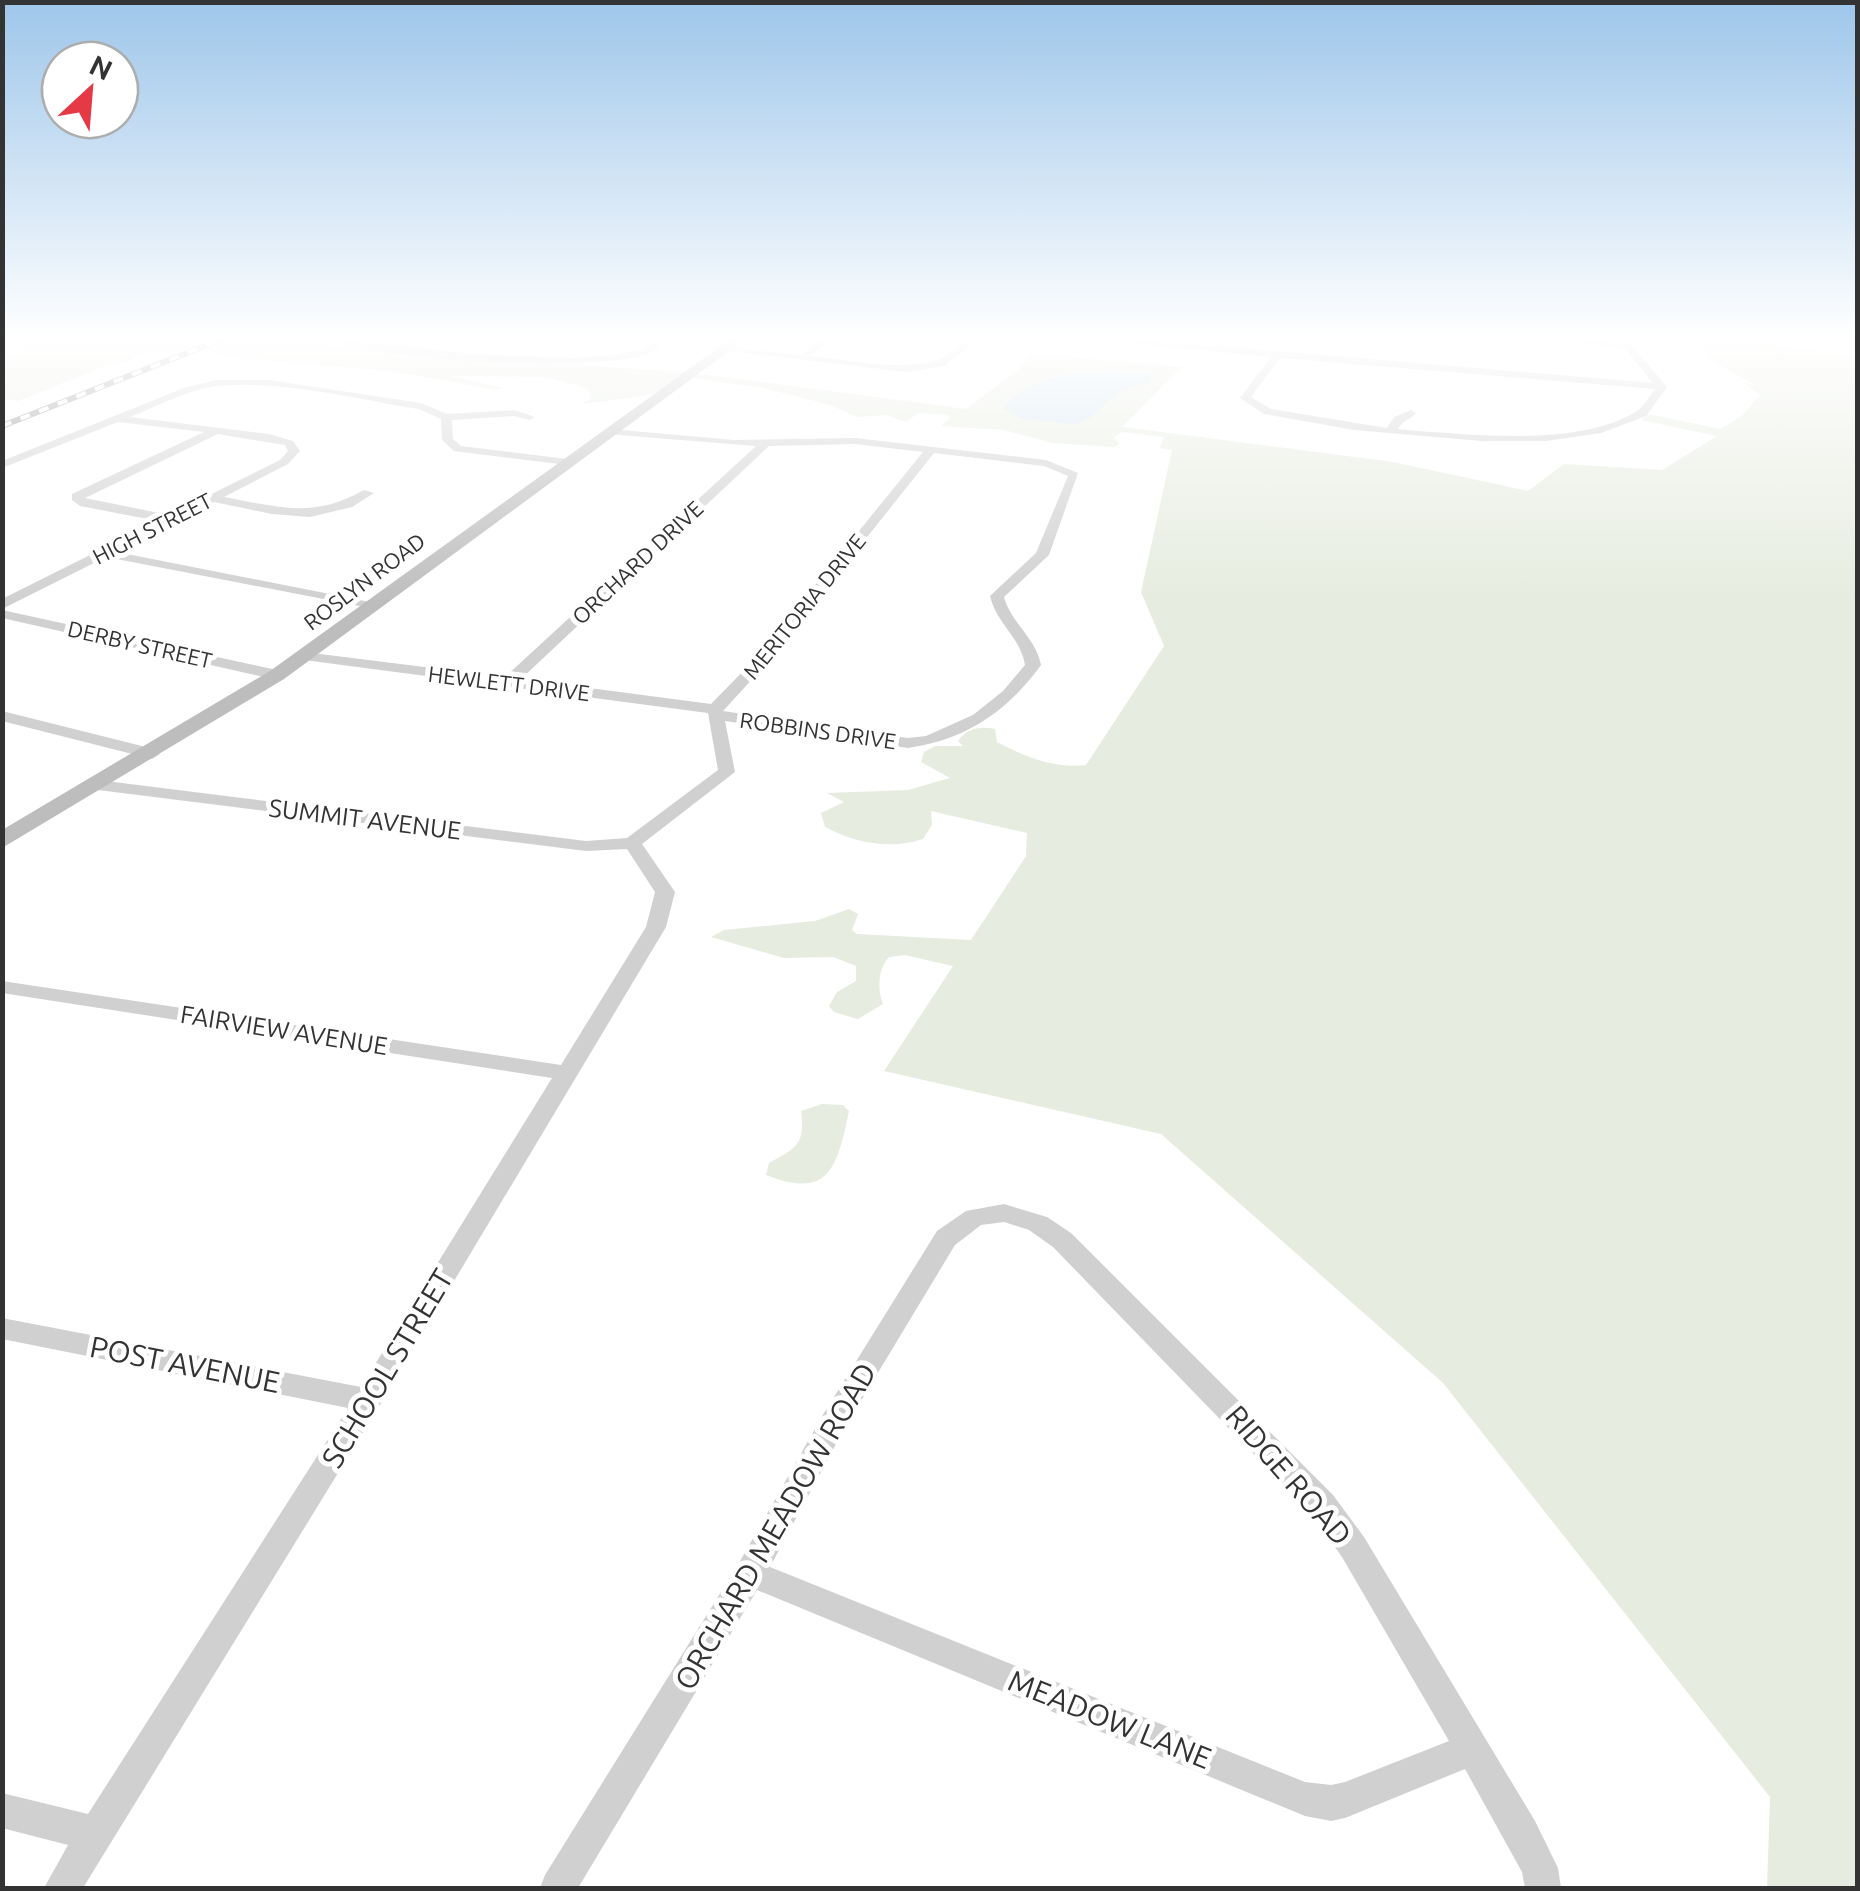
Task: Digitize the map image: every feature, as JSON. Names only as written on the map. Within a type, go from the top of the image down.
[{"type":"main road","name":"ROSLYN ROAD","points":[[2,841],[152,754],[277,675],[618,426]]},
{"type":"street","points":[[2,465],[98,426]]},
{"type":"street","name":"HIGH STREET","points":[[2,605],[284,462],[294,451],[277,439],[177,426]]},
{"type":"street","points":[[447,426],[448,440],[458,448],[567,462]]},
{"type":"street","points":[[1369,426],[1512,438],[1587,434],[1609,426]]},
{"type":"street","points":[[168,520],[84,503],[76,497],[217,431]]},
{"type":"street","name":"ROBBINS DRIVE","points":[[610,432],[767,442],[855,441],[1046,463],[1074,475],[1042,555],[997,596],[999,610],[1032,651],[1033,665],[1026,676],[968,726],[932,742],[880,740],[716,712]]},
{"type":"street","name":"ORCHARD DRIVE","points":[[508,683],[767,442]]},
{"type":"street","name":"MERITORIA DRIVE","points":[[716,712],[929,452]]},
{"type":"street","points":[[210,498],[304,516],[340,510],[368,493]]},
{"type":"street","points":[[105,552],[370,606]]},
{"type":"street","name":"DERBY STREET","points":[[2,614],[277,675]]},
{"type":"street","name":"HEWLETT DRIVE","points":[[304,656],[716,712]]},
{"type":"street","points":[[632,842],[727,772],[716,712]]},
{"type":"street","points":[[2,716],[152,754]]},
{"type":"street","name":"SUMMIT AVENUE","points":[[98,786],[586,846],[632,842]]},
{"type":"street","name":"SCHOOL STREET","points":[[62,1888],[368,1400],[656,927],[665,903],[660,879],[632,842]]},
{"type":"street","name":"FAIRVIEW AVENUE","points":[[2,987],[566,1073]]},
{"type":"street","name":"ORCHARD MEADOW ROAD","points":[[558,1888],[750,1574],[834,1420],[946,1238],[975,1217],[1004,1213],[1026,1218]]},
{"type":"street","name":"RIDGE ROAD","points":[[1026,1218],[1062,1240],[1322,1504],[1354,1548],[1535,1858],[1543,1888]]},
{"type":"street","name":"POST AVENUE","points":[[2,1328],[368,1400]]},
{"type":"street","name":"MEADOW LANE","points":[[750,1574],[1306,1799],[1332,1803],[1345,1800],[1472,1749]]},
{"type":"street","points":[[2,1810],[96,1834]]},
{"type":"shaded area","points":[[945,426],[1123,426],[1393,462],[1528,491],[1564,464],[1662,470],[1717,436],[1671,426],[1857,426],[1857,1888],[1767,1888],[1770,1797],[1443,1383],[1161,1134],[884,1071],[953,966],[905,955],[889,957],[880,979],[883,1004],[858,1019],[834,1012],[829,1006],[837,992],[856,981],[856,966],[833,957],[784,958],[711,937],[724,930],[815,921],[849,909],[858,914],[852,930],[857,934],[971,940],[1026,856],[1027,833],[931,811],[932,825],[923,839],[898,844],[861,841],[825,827],[821,813],[844,802],[827,793],[908,790],[950,778],[921,762],[924,752],[935,746],[963,746],[958,741],[979,728],[995,729],[997,742],[1028,756],[1063,765],[1086,765],[1164,646],[1141,592],[1172,450],[1160,448],[1164,437],[1122,432],[1114,437],[1119,444],[1114,447],[1052,443],[1004,430]]},
{"type":"shaded area","points":[[822,1104],[843,1105],[849,1111],[840,1149],[827,1174],[804,1184],[766,1175],[769,1163],[797,1144],[802,1131],[801,1111]]}]
